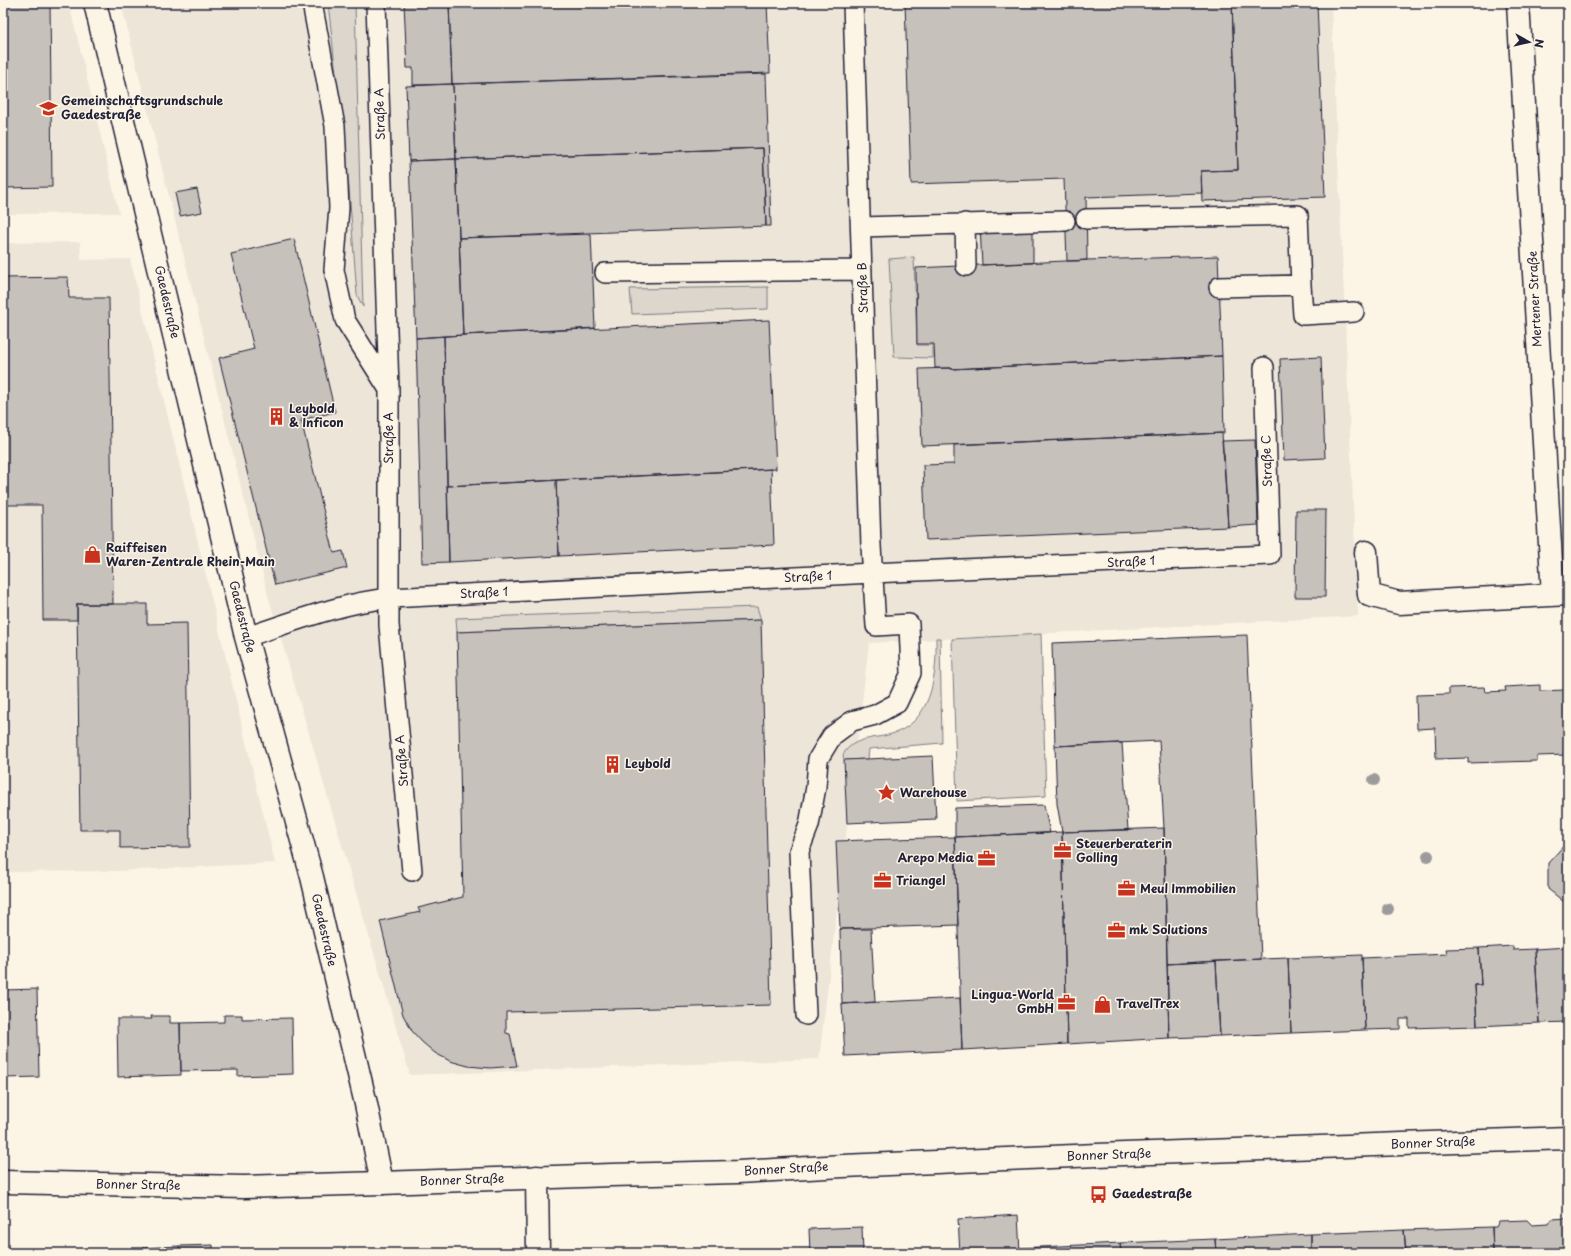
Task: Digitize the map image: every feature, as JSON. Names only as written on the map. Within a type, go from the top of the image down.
[{"type":"street","name":"Gaedestraße","points":[[95,3],[246,637],[312,877],[366,1104],[382,1184]]},
{"type":"street","name":"Mertener Straße","points":[[1366,552],[1369,595],[1399,603],[1560,594],[1518,3]]},
{"type":"street","name":"Bonner Straße","points":[[3,1182],[244,1187],[382,1184],[537,1177],[738,1172],[1081,1156],[1568,1138]]},
{"type":"street","points":[[537,1177],[538,1253]]},
{"type":"lane","points":[[312,3],[335,126],[339,208],[334,270],[346,320],[389,389]]},
{"type":"lane","name":"Straße A","points":[[376,3],[389,389],[389,625],[412,871]]},
{"type":"lane","name":"Straße B","points":[[806,1015],[799,851],[809,824],[816,787],[818,759],[832,736],[852,721],[875,715],[897,703],[911,673],[909,624],[876,626],[872,573],[853,3]]},
{"type":"lane","points":[[1086,219],[1298,215],[1303,315],[1354,312]]},
{"type":"lane","points":[[861,226],[1065,220]]},
{"type":"lane","points":[[964,223],[966,266]]},
{"type":"lane","points":[[605,273],[862,270]]},
{"type":"lane","points":[[1219,287],[1301,285]]},
{"type":"lane","name":"Straße C","points":[[1264,367],[1270,555]]},
{"type":"lane","name":"Straße 1","points":[[246,637],[346,606],[370,600],[390,598],[872,573],[1270,555]]},
{"type":"shaded area","name":"Gemeinschaftsgrundschule Gaedestraße","points":[[3,3],[69,3],[119,213],[3,214]]},
{"type":"shaded area","points":[[121,3],[1331,3],[1358,616],[869,643],[819,1059],[410,1075],[268,595]]},
{"type":"shaded area","points":[[328,3],[355,3],[363,307],[357,295],[349,188]]},
{"type":"shaded area","points":[[80,242],[81,260],[130,259],[275,863],[115,871],[3,872],[3,243]]},
{"type":"shaded area","points":[[914,257],[917,345],[933,345],[933,358],[894,357],[889,259]]},
{"type":"shaded area","points":[[768,287],[768,309],[632,314],[630,289]]},
{"type":"shaded area","points":[[757,607],[761,620],[457,632],[456,618]]},
{"type":"shaded area","points":[[1041,634],[1046,796],[957,801],[952,639]]},
{"type":"shaded area","points":[[936,638],[940,638],[942,743],[869,749],[868,759],[844,760],[843,755],[851,745],[862,740],[888,735],[903,729],[914,721],[923,710],[929,697],[933,682]]},
{"type":"building","points":[[3,3],[50,3],[52,187],[3,188]]},
{"type":"building","points":[[404,3],[449,3],[452,84],[413,85],[413,68],[407,68]]},
{"type":"building","points":[[449,3],[767,3],[770,73],[452,84]]},
{"type":"building","points":[[905,3],[1232,3],[1238,170],[1201,171],[1202,193],[1086,197],[1087,260],[1077,261],[1067,261],[1064,179],[911,184]]},
{"type":"building","points":[[1232,3],[1317,3],[1325,197],[1202,201],[1201,171],[1238,170]]},
{"type":"building","points":[[766,74],[771,226],[766,226],[763,148],[456,159],[453,84]]},
{"type":"building","points":[[453,84],[456,159],[409,161],[406,86]]},
{"type":"building","points":[[763,148],[766,226],[459,238],[456,159]]},
{"type":"building","points":[[456,159],[463,335],[416,338],[409,161]]},
{"type":"building","points":[[197,189],[202,212],[180,216],[175,193]]},
{"type":"building","points":[[1033,224],[1033,263],[982,265],[980,226]]},
{"type":"building","points":[[591,234],[595,328],[463,335],[459,238]]},
{"type":"building","name":"Leybold & Inficon","points":[[294,239],[335,412],[301,420],[334,553],[343,551],[347,568],[275,585],[219,358],[254,349],[231,254]]},
{"type":"building","points":[[1218,256],[1222,356],[951,369],[935,368],[934,344],[917,344],[916,268],[1087,260]]},
{"type":"building","points":[[68,277],[69,298],[109,298],[113,604],[77,604],[77,620],[43,620],[42,505],[3,505],[3,278]]},
{"type":"building","points":[[769,320],[776,469],[447,486],[444,336]]},
{"type":"building","points":[[444,336],[449,562],[422,563],[416,338]]},
{"type":"building","points":[[1222,356],[1224,433],[922,446],[919,369],[951,369]]},
{"type":"building","points":[[1321,357],[1325,458],[1284,460],[1280,359]]},
{"type":"building","points":[[1222,433],[1228,527],[926,540],[923,465],[954,464],[954,445]]},
{"type":"building","points":[[1255,440],[1258,525],[1228,527],[1222,441]]},
{"type":"building","points":[[771,469],[774,545],[559,556],[556,480]]},
{"type":"building","points":[[556,480],[559,556],[449,562],[447,486]]},
{"type":"building","points":[[1296,510],[1326,510],[1325,597],[1295,597]]},
{"type":"building","points":[[77,604],[147,604],[147,624],[187,623],[190,847],[120,848],[120,830],[80,830]]},
{"type":"building","name":"Leybold","points":[[761,620],[771,1005],[506,1012],[506,1033],[510,1034],[517,1066],[490,1068],[468,1066],[450,1061],[435,1053],[412,1031],[403,1015],[380,921],[420,912],[418,908],[463,897],[457,632]]},
{"type":"building","points":[[1247,635],[1261,959],[1167,964],[1164,828],[1159,741],[1055,746],[1052,643]]},
{"type":"building","points":[[1540,685],[1540,691],[1565,690],[1567,755],[1537,756],[1537,761],[1468,763],[1468,758],[1436,759],[1435,728],[1417,729],[1416,695],[1449,694],[1449,688],[1484,687],[1485,692],[1506,691],[1505,687]]},
{"type":"building","points":[[1565,690],[1568,690],[1567,755]]},
{"type":"building","points":[[1122,743],[1128,830],[1062,832],[1057,804],[1055,746]]},
{"type":"building","points":[[933,756],[936,819],[847,823],[844,760]]},
{"type":"building","points":[[1044,805],[1050,833],[955,837],[955,808]]},
{"type":"building","points":[[1164,828],[1169,1038],[1067,1044],[1062,832]]},
{"type":"building","points":[[1062,832],[1067,1044],[962,1050],[955,837]]},
{"type":"building","points":[[955,837],[958,925],[840,929],[836,841]]},
{"type":"building","points":[[1568,841],[1568,905],[1548,889],[1548,863]]},
{"type":"building","points":[[840,929],[871,929],[875,1002],[842,1004]]},
{"type":"building","points":[[1513,946],[1513,950],[1535,949],[1539,1023],[1477,1026],[1475,985],[1481,985],[1479,948]]},
{"type":"building","points":[[1568,947],[1568,1022],[1539,1023],[1535,949]]},
{"type":"building","points":[[1479,948],[1481,985],[1475,985],[1477,1026],[1409,1028],[1409,1019],[1400,1019],[1400,1029],[1365,1030],[1362,958],[1447,954],[1446,949]]},
{"type":"building","points":[[1362,955],[1365,1030],[1291,1033],[1288,958]]},
{"type":"building","points":[[1288,958],[1291,1033],[1220,1036],[1216,961]]},
{"type":"building","points":[[1216,961],[1220,1036],[1169,1038],[1167,964]]},
{"type":"building","points":[[37,989],[39,1077],[4,1078],[3,1087],[3,990]]},
{"type":"building","points":[[960,998],[962,1050],[845,1056],[842,1004]]},
{"type":"building","points":[[224,1015],[242,1015],[242,1019],[292,1018],[293,1074],[238,1076],[238,1070],[181,1071],[180,1023],[224,1022]]},
{"type":"building","points":[[151,1016],[170,1016],[170,1023],[180,1023],[181,1075],[118,1077],[117,1019],[152,1019]]},
{"type":"building","points":[[1018,1215],[1020,1253],[960,1253],[958,1219]]},
{"type":"building","points":[[1568,1218],[1568,1253],[1493,1253],[1492,1227],[1496,1227],[1499,1221],[1527,1220],[1532,1225],[1549,1224],[1552,1219]]},
{"type":"building","points":[[862,1227],[863,1253],[810,1253],[809,1229]]},
{"type":"building","points":[[1492,1227],[1493,1253],[1406,1253],[1404,1230]]},
{"type":"building","points":[[1404,1230],[1406,1253],[1311,1253],[1311,1234]]},
{"type":"building","points":[[1311,1234],[1311,1253],[1216,1253],[1215,1239]]},
{"type":"building","points":[[1215,1239],[1216,1253],[1121,1253],[1120,1243]]},
{"type":"building","points":[[1120,1243],[1121,1253],[1020,1253],[1020,1248]]},
{"type":"building","points":[[213,1245],[213,1253],[180,1253],[179,1246]]},
{"type":"building","points":[[179,1246],[180,1253],[143,1253],[143,1248]]},
{"type":"place","name":"Gemeinschaftsgrundschule Gaedestraße","points":[[48,108]]},
{"type":"place","name":"Leybold & Inficon","points":[[276,416]]},
{"type":"place","name":"Raiffeisen Waren-Zentrale Rhein-Main","points":[[93,555]]},
{"type":"place","name":"Leybold","points":[[612,764]]},
{"type":"place","name":"Warehouse","points":[[887,793]]},
{"type":"place","name":"Steuerberaterin Golling","points":[[1063,851]]},
{"type":"place","name":"Arepo Media","points":[[987,858]]},
{"type":"place","name":"Triangel","points":[[883,881]]},
{"type":"place","name":"Meul Immobilien","points":[[1127,889]]},
{"type":"place","name":"mk Solutions","points":[[1116,930]]},
{"type":"place","name":"Lingua-World GmbH","points":[[1067,1002]]},
{"type":"place","name":"TravelTrex","points":[[1103,1004]]},
{"type":"place","name":"Gaedestraße","points":[[1099,1194]]}]
